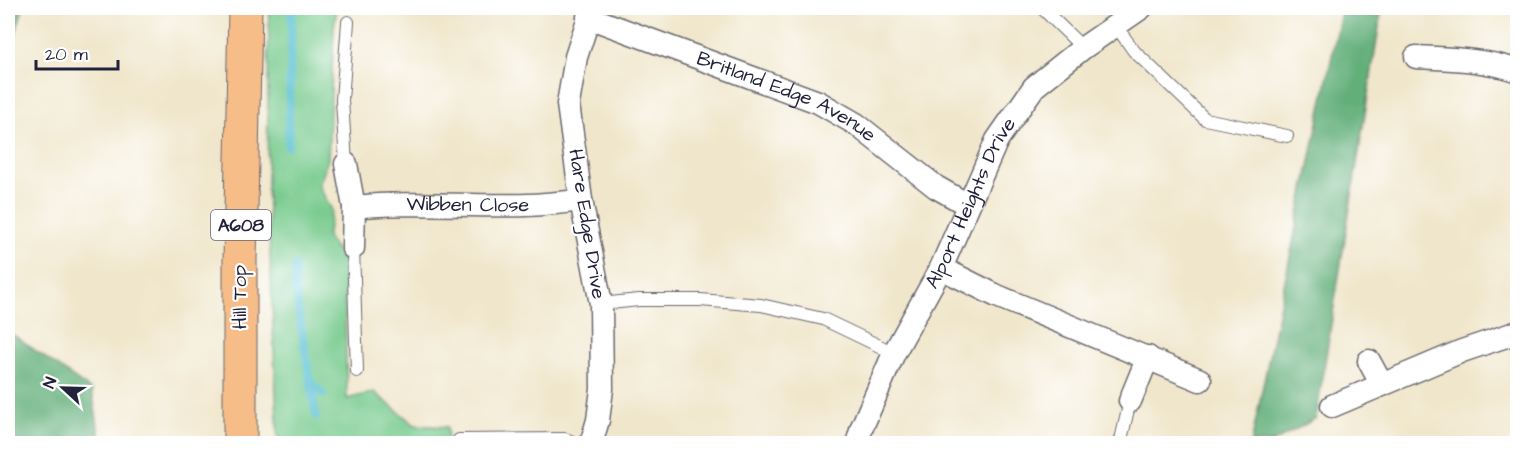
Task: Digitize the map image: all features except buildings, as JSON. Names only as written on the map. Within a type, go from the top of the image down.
[{"type":"main road","name":"Hill Top","points":[[240,444],[240,261],[245,8]]},
{"type":"street","name":"Alport Heights Drive","points":[[857,444],[894,353],[941,268],[997,140],[1034,87],[1139,8]]},
{"type":"street","name":"Hare Edge Drive","points":[[590,12],[576,57],[568,104],[581,200],[601,304],[603,390],[591,444]]},
{"type":"street","name":"Britland Edge Avenue","points":[[590,12],[818,102],[856,124],[936,187],[968,205]]},
{"type":"street","points":[[1416,57],[1473,60],[1503,65],[1518,71]]},
{"type":"street","points":[[346,165],[354,207],[353,248]]},
{"type":"street","name":"Wibben Close","points":[[354,207],[384,204],[548,205],[581,200]]},
{"type":"street","points":[[941,268],[997,296],[1200,380]]},
{"type":"street","points":[[1332,406],[1462,351],[1518,332]]},
{"type":"street","points":[[1130,401],[1148,357]]},
{"type":"street","points":[[1369,361],[1382,385]]},
{"type":"lane","points":[[1042,8],[1083,48]]},
{"type":"lane","points":[[346,165],[342,100],[348,22]]},
{"type":"lane","points":[[1116,26],[1134,51],[1205,119],[1287,136]]},
{"type":"lane","points":[[353,248],[357,371]]},
{"type":"lane","points":[[601,304],[639,300],[689,300],[761,305],[823,319],[894,353]]},
{"type":"lane","points":[[1120,444],[1130,401]]},
{"type":"lane","points":[[459,440],[565,439],[578,444]]},
{"type":"green space","points":[[8,8],[23,8],[8,60]]},
{"type":"green space","points":[[269,8],[337,8],[334,27],[328,159],[319,186],[332,210],[327,237],[344,262],[347,399],[374,392],[415,425],[447,427],[448,443],[278,443],[267,188]]},
{"type":"green space","points":[[1342,8],[1382,8],[1316,418],[1272,443],[1251,443]]},
{"type":"green space","points":[[8,331],[92,391],[101,443],[8,443]]},
{"type":"waterway","points":[[288,146],[292,8]]},
{"type":"waterway","points":[[295,267],[295,289],[316,416]]},
{"type":"waterway","points":[[311,383],[323,394]]}]
